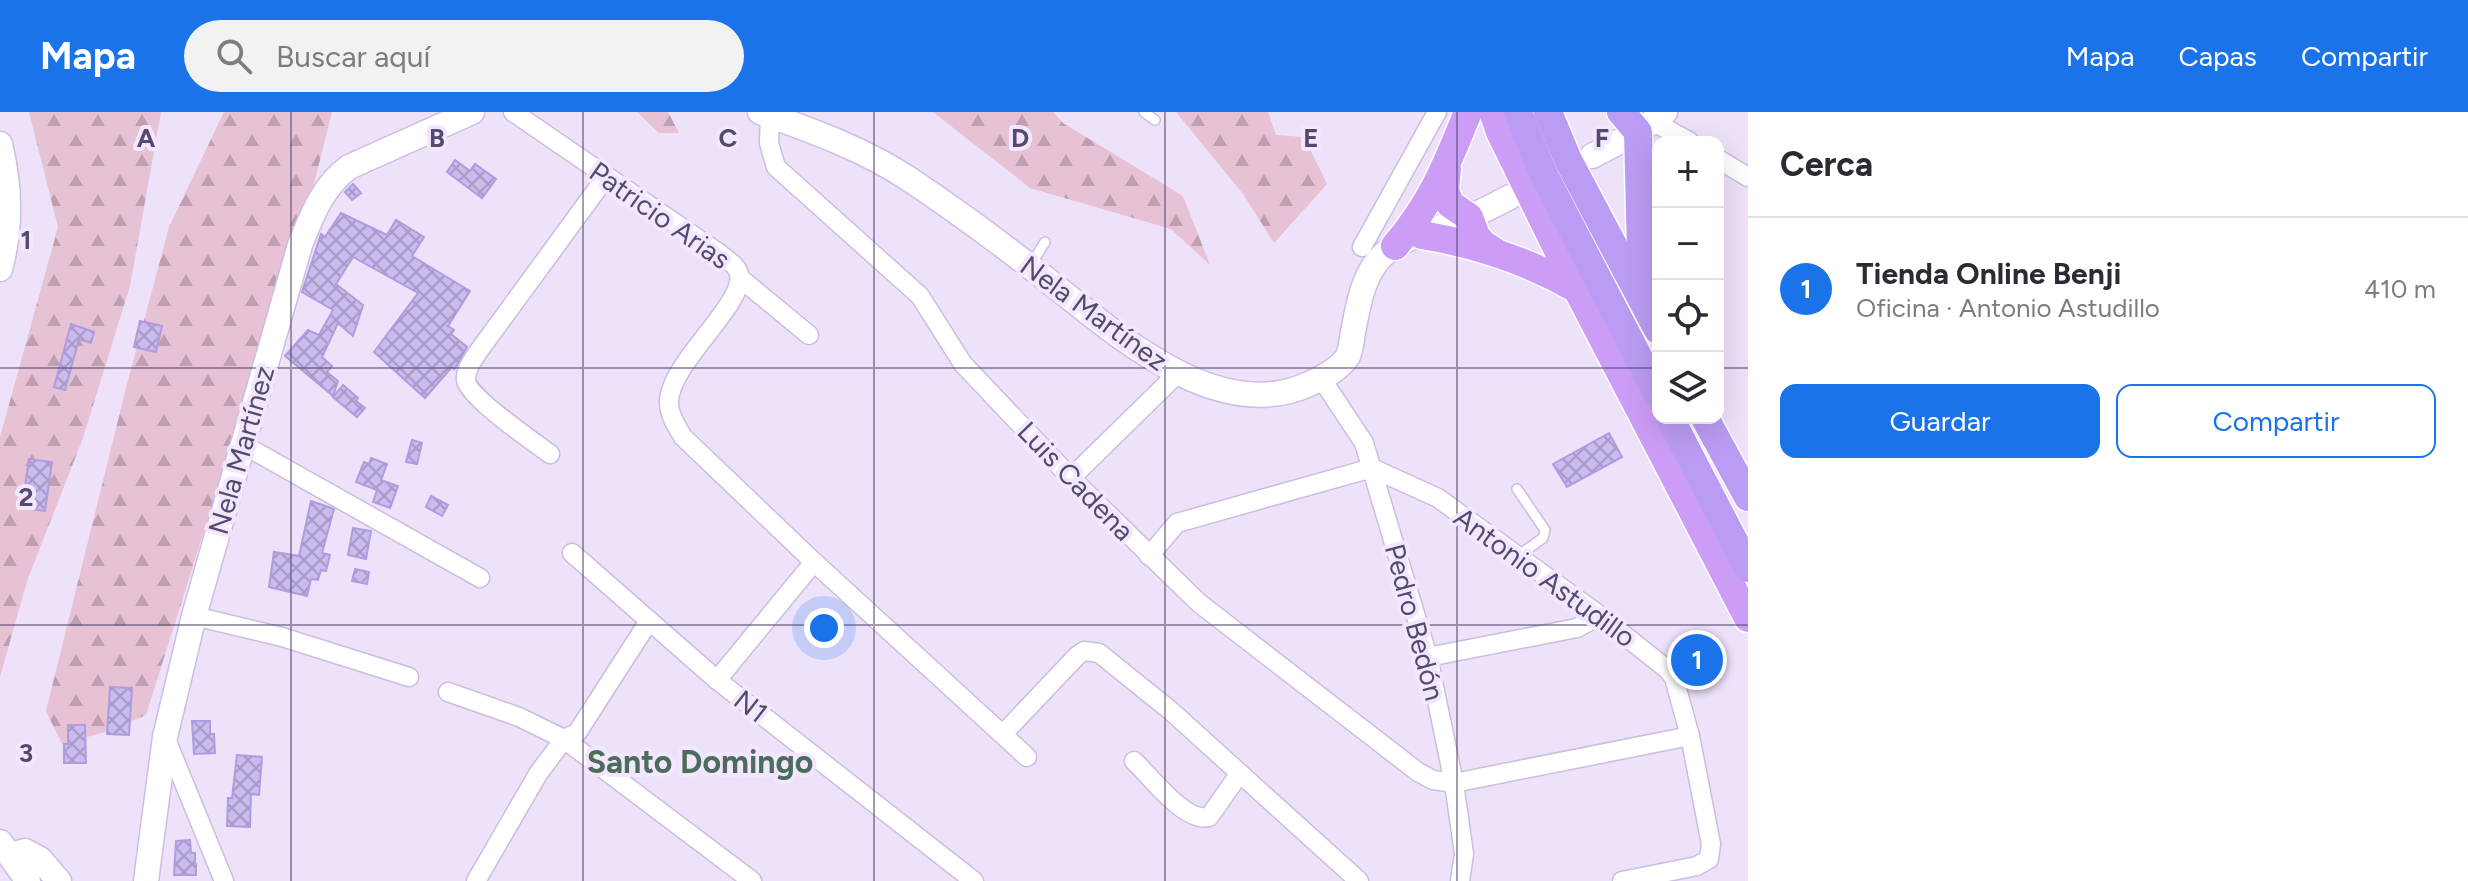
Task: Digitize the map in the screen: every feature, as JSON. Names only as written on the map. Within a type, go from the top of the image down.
[{"type":"highway","points":[[1518,112],[1543,173],[1652,383]]},
{"type":"highway","points":[[1548,112],[1568,160],[1652,319]]},
{"type":"highway","points":[[1642,300],[1644,119]]},
{"type":"highway","points":[[1673,424],[1748,568]]},
{"type":"highway","points":[[1708,424],[1748,497]]},
{"type":"main road","name":"Nela Martínez","points":[[146,881],[165,737],[194,616],[300,245],[312,216],[328,186],[349,167],[472,112]]},
{"type":"main road","points":[[1468,112],[1444,176],[1448,198],[1450,204],[1469,217],[1476,236],[1484,245],[1498,253]]},
{"type":"main road","points":[[1493,112],[1577,289],[1748,618]]},
{"type":"main road","name":"Nela Martínez","points":[[765,114],[859,151],[907,177],[1030,266],[1132,346],[1178,373],[1233,391],[1261,395],[1290,391],[1321,378],[1346,360],[1363,288],[1373,267],[1395,246],[1510,197]]},
{"type":"main road","points":[[1592,156],[1644,119]]},
{"type":"main road","points":[[0,144],[7,179],[8,208],[0,269]]},
{"type":"main road","points":[[1395,246],[1426,206],[1449,161]]},
{"type":"main road","points":[[1422,235],[1498,253],[1577,289]]},
{"type":"main road","points":[[6,848],[28,881]]},
{"type":"main road","points":[[6,848],[25,851],[40,859],[59,881]]},
{"type":"street","name":"Patricio Arias","points":[[513,112],[738,269],[740,278],[733,299],[673,383],[669,402],[673,419],[683,437],[1027,757]]},
{"type":"street","points":[[1362,247],[1437,112]]},
{"type":"street","name":"Luis Cadena","points":[[765,114],[776,167],[920,296],[963,364],[1149,556],[1199,603],[1418,772],[1433,780],[1454,783]]},
{"type":"street","points":[[1644,119],[1678,136]]},
{"type":"street","points":[[1724,163],[1748,177]]},
{"type":"street","points":[[550,454],[485,404],[469,389],[465,379],[478,352],[606,177]]},
{"type":"street","points":[[740,278],[809,335]]},
{"type":"street","points":[[1071,478],[1178,373]]},
{"type":"street","name":"Pedro Bedón","points":[[1321,378],[1364,443],[1428,657],[1454,783],[1464,854],[1460,881]]},
{"type":"street","points":[[242,444],[480,578]]},
{"type":"street","points":[[1149,556],[1177,523],[1372,468]]},
{"type":"street","name":"Antonio Astudillo","points":[[1372,468],[1438,498],[1595,612],[1674,678],[1690,736],[1711,844],[1709,859],[1697,866],[1622,881]]},
{"type":"street","name":"N1","points":[[572,553],[717,680],[974,881]]},
{"type":"street","points":[[717,680],[814,562]]},
{"type":"street","points":[[1428,657],[1577,628],[1588,622],[1595,612]]},
{"type":"street","points":[[194,616],[282,637],[409,677]]},
{"type":"street","points":[[476,881],[538,774],[564,739],[577,733],[649,621]]},
{"type":"street","points":[[1003,734],[1066,665],[1084,651],[1092,650],[1171,711],[1359,881]]},
{"type":"street","points":[[448,692],[519,717],[564,739],[752,881]]},
{"type":"street","points":[[1454,783],[1690,736]]},
{"type":"street","points":[[165,737],[224,881]]},
{"type":"street","points":[[1134,761],[1184,811],[1201,819],[1209,817],[1240,773]]},
{"type":"lane","points":[[1144,112],[1155,120]]},
{"type":"lane","points":[[1030,266],[1045,242]]},
{"type":"lane","points":[[1517,489],[1545,530],[1543,538],[1519,555]]},
{"type":"green space","points":[[29,112],[161,112],[130,286],[83,438],[27,581],[0,677],[0,437],[58,227]]},
{"type":"green space","points":[[224,112],[332,112],[316,176],[146,715],[105,732],[62,744],[46,711],[126,388],[169,227]]},
{"type":"green space","points":[[637,112],[668,112],[679,133],[659,133]]},
{"type":"green space","points":[[933,112],[1053,112],[1063,123],[1183,196],[1210,265],[1171,229],[1030,188]]},
{"type":"green space","points":[[1176,112],[1268,112],[1276,135],[1304,137],[1327,184],[1274,243],[1243,194]]},
{"type":"building","points":[[455,160],[470,171],[475,164],[496,179],[482,198],[447,172]]},
{"type":"building","points":[[353,184],[361,193],[352,200],[345,192]]},
{"type":"building","points":[[341,213],[387,235],[396,220],[424,237],[412,256],[470,291],[448,326],[454,330],[451,334],[467,347],[456,367],[452,367],[425,398],[374,352],[418,293],[353,257],[336,284],[363,305],[353,336],[338,323],[322,357],[332,366],[327,372],[338,381],[333,396],[285,356],[308,330],[319,335],[333,310],[302,292],[321,234],[325,237]]},
{"type":"building","points":[[140,321],[162,326],[156,352],[134,347]]},
{"type":"building","points":[[71,324],[94,332],[91,343],[79,339],[65,390],[54,387]]},
{"type":"building","points":[[343,385],[365,408],[357,417],[333,397]]},
{"type":"building","points":[[1609,433],[1622,457],[1567,487],[1553,464]]},
{"type":"building","points":[[412,440],[422,443],[417,464],[406,462]]},
{"type":"building","points":[[371,458],[387,464],[381,480],[398,486],[390,508],[373,502],[377,490],[356,482],[364,462],[369,464]]},
{"type":"building","points":[[29,459],[52,462],[45,511],[22,508]]},
{"type":"building","points":[[431,496],[448,505],[442,516],[426,507]]},
{"type":"building","points":[[311,501],[334,509],[322,553],[330,555],[326,571],[321,570],[318,580],[311,579],[307,596],[269,587],[274,552],[299,556]]},
{"type":"building","points":[[353,528],[371,531],[366,559],[348,555]]},
{"type":"building","points":[[355,569],[369,572],[367,584],[352,581]]},
{"type":"building","points":[[110,687],[132,688],[129,735],[107,734]]},
{"type":"building","points":[[192,721],[210,721],[215,753],[194,754]]},
{"type":"building","points":[[68,725],[85,725],[86,763],[64,763]]},
{"type":"building","points":[[237,755],[262,757],[259,795],[251,794],[250,827],[227,826],[228,798],[232,798]]},
{"type":"building","points":[[190,840],[191,853],[195,853],[196,875],[174,875],[176,841]]},
{"type":"place","name":"Tienda Online Benji","points":[[1697,660]]},
{"type":"district","name":"Santo Domingo","points":[[700,762]]}]
